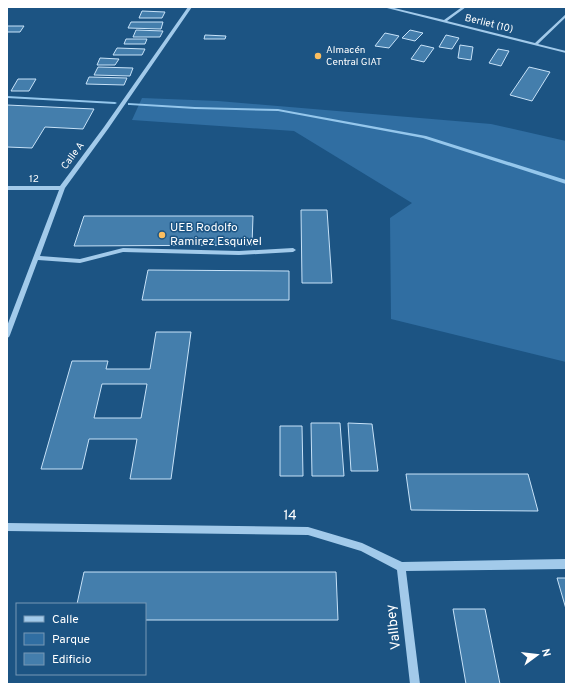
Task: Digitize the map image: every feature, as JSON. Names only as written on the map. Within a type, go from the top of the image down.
[{"type":"street","name":"Calle A","points":[[7,335],[62,188],[106,128],[190,7]]},
{"type":"street","name":"Berliet (10)","points":[[385,7],[566,52]]},
{"type":"street","points":[[444,22],[464,7]]},
{"type":"street","points":[[536,44],[566,15]]},
{"type":"street","name":"12","points":[[7,188],[62,188]]},
{"type":"street","points":[[35,258],[80,261],[123,250],[239,253],[293,250]]},
{"type":"street","name":"14","points":[[7,527],[308,530],[362,547],[401,567],[566,564]]},
{"type":"street","name":"Vallbey","points":[[401,567],[415,684]]},
{"type":"green space","points":[[142,98],[218,101],[491,124],[566,141],[566,362],[391,319],[390,218],[412,203],[294,131],[132,120]]},
{"type":"building","points":[[142,11],[165,12],[162,18],[139,18]]},
{"type":"building","points":[[131,22],[163,22],[161,29],[128,28]]},
{"type":"building","points":[[7,26],[24,26],[20,32],[7,32]]},
{"type":"building","points":[[136,30],[163,31],[160,37],[133,37]]},
{"type":"building","points":[[410,30],[423,33],[415,41],[402,38]]},
{"type":"building","points":[[385,33],[399,36],[389,48],[375,46]]},
{"type":"building","points":[[205,35],[226,36],[225,39],[204,39]]},
{"type":"building","points":[[446,35],[459,38],[452,49],[439,47]]},
{"type":"building","points":[[126,39],[147,39],[145,44],[124,44]]},
{"type":"building","points":[[421,45],[434,48],[424,62],[411,59]]},
{"type":"building","points":[[460,45],[473,47],[471,60],[458,58]]},
{"type":"building","points":[[117,48],[145,49],[142,55],[113,55]]},
{"type":"building","points":[[498,49],[509,51],[501,66],[489,63]]},
{"type":"building","points":[[100,58],[119,59],[115,65],[97,65]]},
{"type":"building","points":[[98,67],[133,68],[130,76],[94,75]]},
{"type":"building","points":[[529,67],[550,72],[532,101],[510,95]]},
{"type":"building","points":[[89,77],[127,78],[124,85],[86,84]]},
{"type":"building","points":[[18,79],[36,79],[29,91],[11,91]]},
{"type":"building","points":[[7,105],[94,109],[83,129],[45,127],[32,148],[7,147]]},
{"type":"building","points":[[301,210],[327,210],[332,283],[302,283]]},
{"type":"building","points":[[84,216],[253,216],[252,245],[74,246]]},
{"type":"building","points":[[148,270],[289,271],[289,300],[142,300]]},
{"type":"building","points":[[156,332],[191,332],[171,479],[130,479],[137,439],[89,439],[82,469],[41,469],[72,361],[108,361],[106,369],[150,369]],"holes":[[[102,384],[147,384],[141,418],[94,418]]]},
{"type":"building","points":[[311,423],[340,423],[344,476],[312,476]]},
{"type":"building","points":[[348,423],[372,424],[378,471],[351,471]]},
{"type":"building","points":[[280,426],[302,426],[303,476],[280,476]]},
{"type":"building","points":[[406,474],[528,474],[538,511],[411,510]]},
{"type":"building","points":[[84,572],[336,572],[338,620],[146,620],[146,603],[77,603]]},
{"type":"building","points":[[557,578],[566,578],[566,609]]},
{"type":"building","points":[[453,609],[485,609],[500,684],[466,684]]},
{"type":"waterway","points":[[7,97],[115,103]]},
{"type":"waterway","points":[[130,104],[195,108],[278,110],[424,137],[566,182]]},
{"type":"place","name":"Almacén Central GIAT","points":[[318,56]]},
{"type":"place","name":"UEB Rodolfo Ramirez Esquivel","points":[[162,235]]}]
